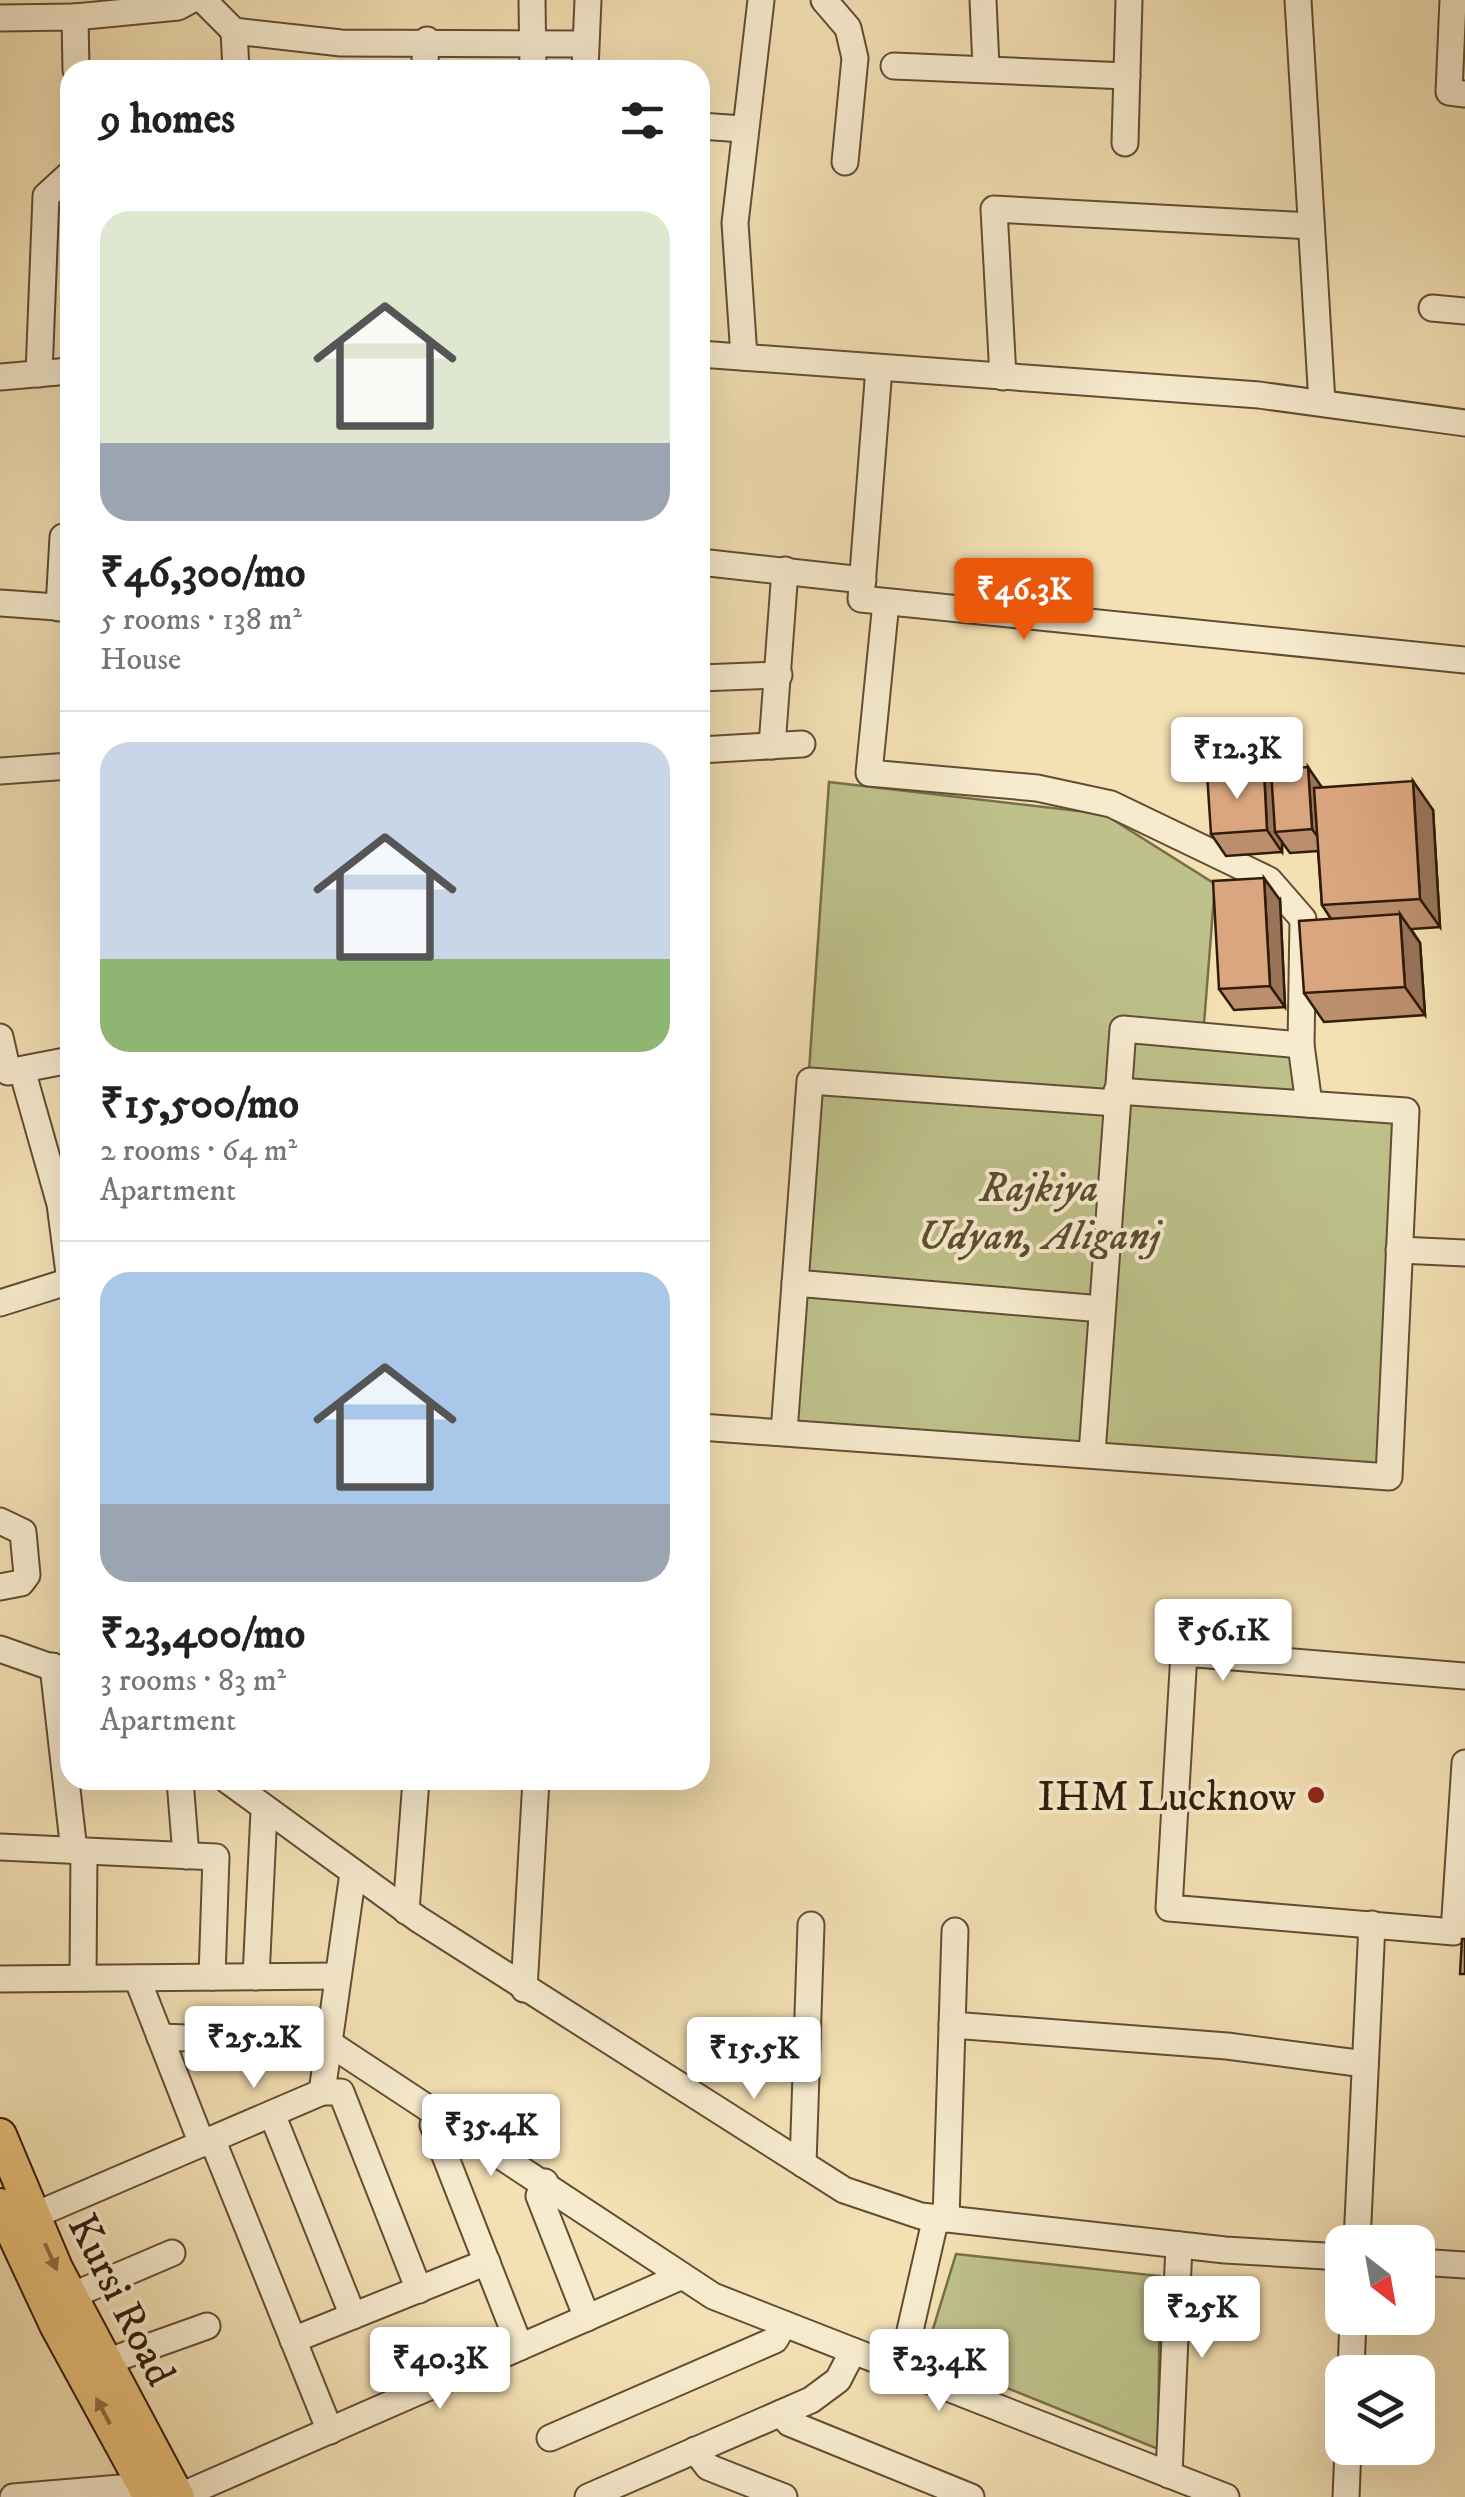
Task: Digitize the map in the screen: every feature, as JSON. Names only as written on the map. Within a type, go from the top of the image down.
[{"type":"main road","name":"Kursi Road","points":[[0,2134],[11,2218],[56,2325],[146,2492]]},
{"type":"main road","name":"Kursi Road","points":[[11,2218],[71,2296],[178,2497]]},
{"type":"street","points":[[0,18],[75,17],[178,7],[192,0]]},
{"type":"street","points":[[203,0],[234,31],[342,44],[426,40],[534,43],[585,57],[588,0]]},
{"type":"street","points":[[532,0],[533,60]]},
{"type":"street","points":[[744,357],[734,223],[761,0]]},
{"type":"street","points":[[824,0],[848,28],[855,58],[844,162]]},
{"type":"street","points":[[983,0],[986,68]]},
{"type":"street","points":[[1125,142],[1129,0]]},
{"type":"street","points":[[1298,0],[1322,403]]},
{"type":"street","points":[[1453,0],[1449,92],[1465,94]]},
{"type":"street","points":[[75,17],[76,60]]},
{"type":"street","points":[[234,31],[235,60]]},
{"type":"street","points":[[425,60],[426,40]]},
{"type":"street","points":[[894,66],[1127,76]]},
{"type":"street","points":[[710,127],[743,129]]},
{"type":"street","points":[[39,374],[46,196],[60,183]]},
{"type":"street","points":[[1003,377],[994,210],[1311,226]]},
{"type":"street","points":[[1432,308],[1465,311]]},
{"type":"street","points":[[710,355],[1322,403],[1465,424]]},
{"type":"street","points":[[879,368],[862,599],[1465,660]]},
{"type":"street","points":[[0,377],[60,372]]},
{"type":"street","points":[[710,563],[863,580]]},
{"type":"street","points":[[772,746],[786,570]]},
{"type":"street","points":[[886,602],[869,774],[1037,788],[1112,804],[1166,834],[1270,880],[1303,919],[1301,1045],[1309,1104]]},
{"type":"street","points":[[0,603],[60,608]]},
{"type":"street","points":[[710,677],[779,674]]},
{"type":"street","points":[[710,749],[802,744]]},
{"type":"street","points":[[0,771],[60,767]]},
{"type":"street","points":[[1092,1454],[1123,1029],[1301,1045]]},
{"type":"street","points":[[0,1042],[8,1072],[60,1062]]},
{"type":"street","points":[[22,1070],[60,1204]]},
{"type":"street","points":[[710,1427],[1389,1477],[1406,1112],[1309,1104],[810,1082],[784,1432]]},
{"type":"street","points":[[1399,1250],[1465,1253]]},
{"type":"street","points":[[795,1283],[1102,1309]]},
{"type":"street","points":[[0,1303],[60,1285]]},
{"type":"street","points":[[0,1521],[16,1525],[23,1532],[27,1575],[21,1584],[0,1587]]},
{"type":"street","points":[[0,1649],[60,1670]]},
{"type":"street","points":[[1465,1676],[1184,1653],[1169,1908],[1454,1932],[1465,1763]]},
{"type":"street","points":[[73,1790],[84,1978]]},
{"type":"street","points":[[181,1790],[186,1856]]},
{"type":"street","points":[[239,1790],[406,1911],[844,2190],[941,2218],[1325,2257]]},
{"type":"street","points":[[406,1911],[415,1790]]},
{"type":"street","points":[[524,1989],[535,1790]]},
{"type":"street","points":[[256,1977],[264,1811]]},
{"type":"street","points":[[0,1847],[216,1857],[212,1977]]},
{"type":"street","points":[[322,2092],[353,1873]]},
{"type":"street","points":[[1357,2225],[1372,1924]]},
{"type":"street","points":[[802,2164],[812,1925]]},
{"type":"street","points":[[901,2370],[941,2218],[955,1931]]},
{"type":"street","points":[[0,1979],[338,1976]]},
{"type":"street","points":[[137,1978],[330,2430]]},
{"type":"street","points":[[952,2026],[1227,2046],[1365,2064]]},
{"type":"street","points":[[160,2037],[329,2042],[714,2296],[1176,2484],[1226,2497]]},
{"type":"street","points":[[11,2218],[322,2092],[342,2092],[419,2290]]},
{"type":"street","points":[[440,2113],[432,2125],[520,2347]]},
{"type":"street","points":[[272,2114],[353,2316]]},
{"type":"street","points":[[546,2182],[539,2196],[587,2318]]},
{"type":"street","points":[[1176,2484],[1180,2244]]},
{"type":"street","points":[[71,2296],[172,2253]]},
{"type":"street","points":[[293,2340],[486,2262]]},
{"type":"street","points":[[1435,2263],[1465,2266]]},
{"type":"street","points":[[178,2497],[680,2277]]},
{"type":"street","points":[[550,2438],[776,2340],[784,2324]]},
{"type":"street","points":[[106,2362],[206,2326]]},
{"type":"street","points":[[588,2497],[811,2400],[838,2380],[853,2351]]},
{"type":"street","points":[[781,2413],[789,2424],[971,2497]]},
{"type":"street","points":[[695,2450],[708,2467],[784,2497]]},
{"type":"street","points":[[1346,2497],[1347,2465]]},
{"type":"street","points":[[13,2497],[146,2492]]},
{"type":"green space","name":"Rajkiya Udyan, Aliganj","points":[[829,782],[1104,814],[1215,884],[1204,1024],[1301,1045],[1309,1104],[1406,1111],[1389,1477],[784,1432]]},
{"type":"green space","points":[[956,2254],[1160,2276],[1158,2449],[925,2355]]},
{"type":"building","points":[[1308,767],[1312,829],[1275,832],[1271,770]]},
{"type":"building","points":[[1264,770],[1267,830],[1211,834],[1207,773]]},
{"type":"building","points":[[1413,781],[1420,899],[1322,905],[1314,788]]},
{"type":"building","points":[[1264,878],[1270,986],[1219,989],[1213,881]]},
{"type":"building","points":[[1400,914],[1405,987],[1304,993],[1299,921]]},
{"type":"building","points":[[1465,1939],[1465,1974],[1460,1974]]},
{"type":"place","name":"IHM Lucknow","points":[[1316,1795]]}]
